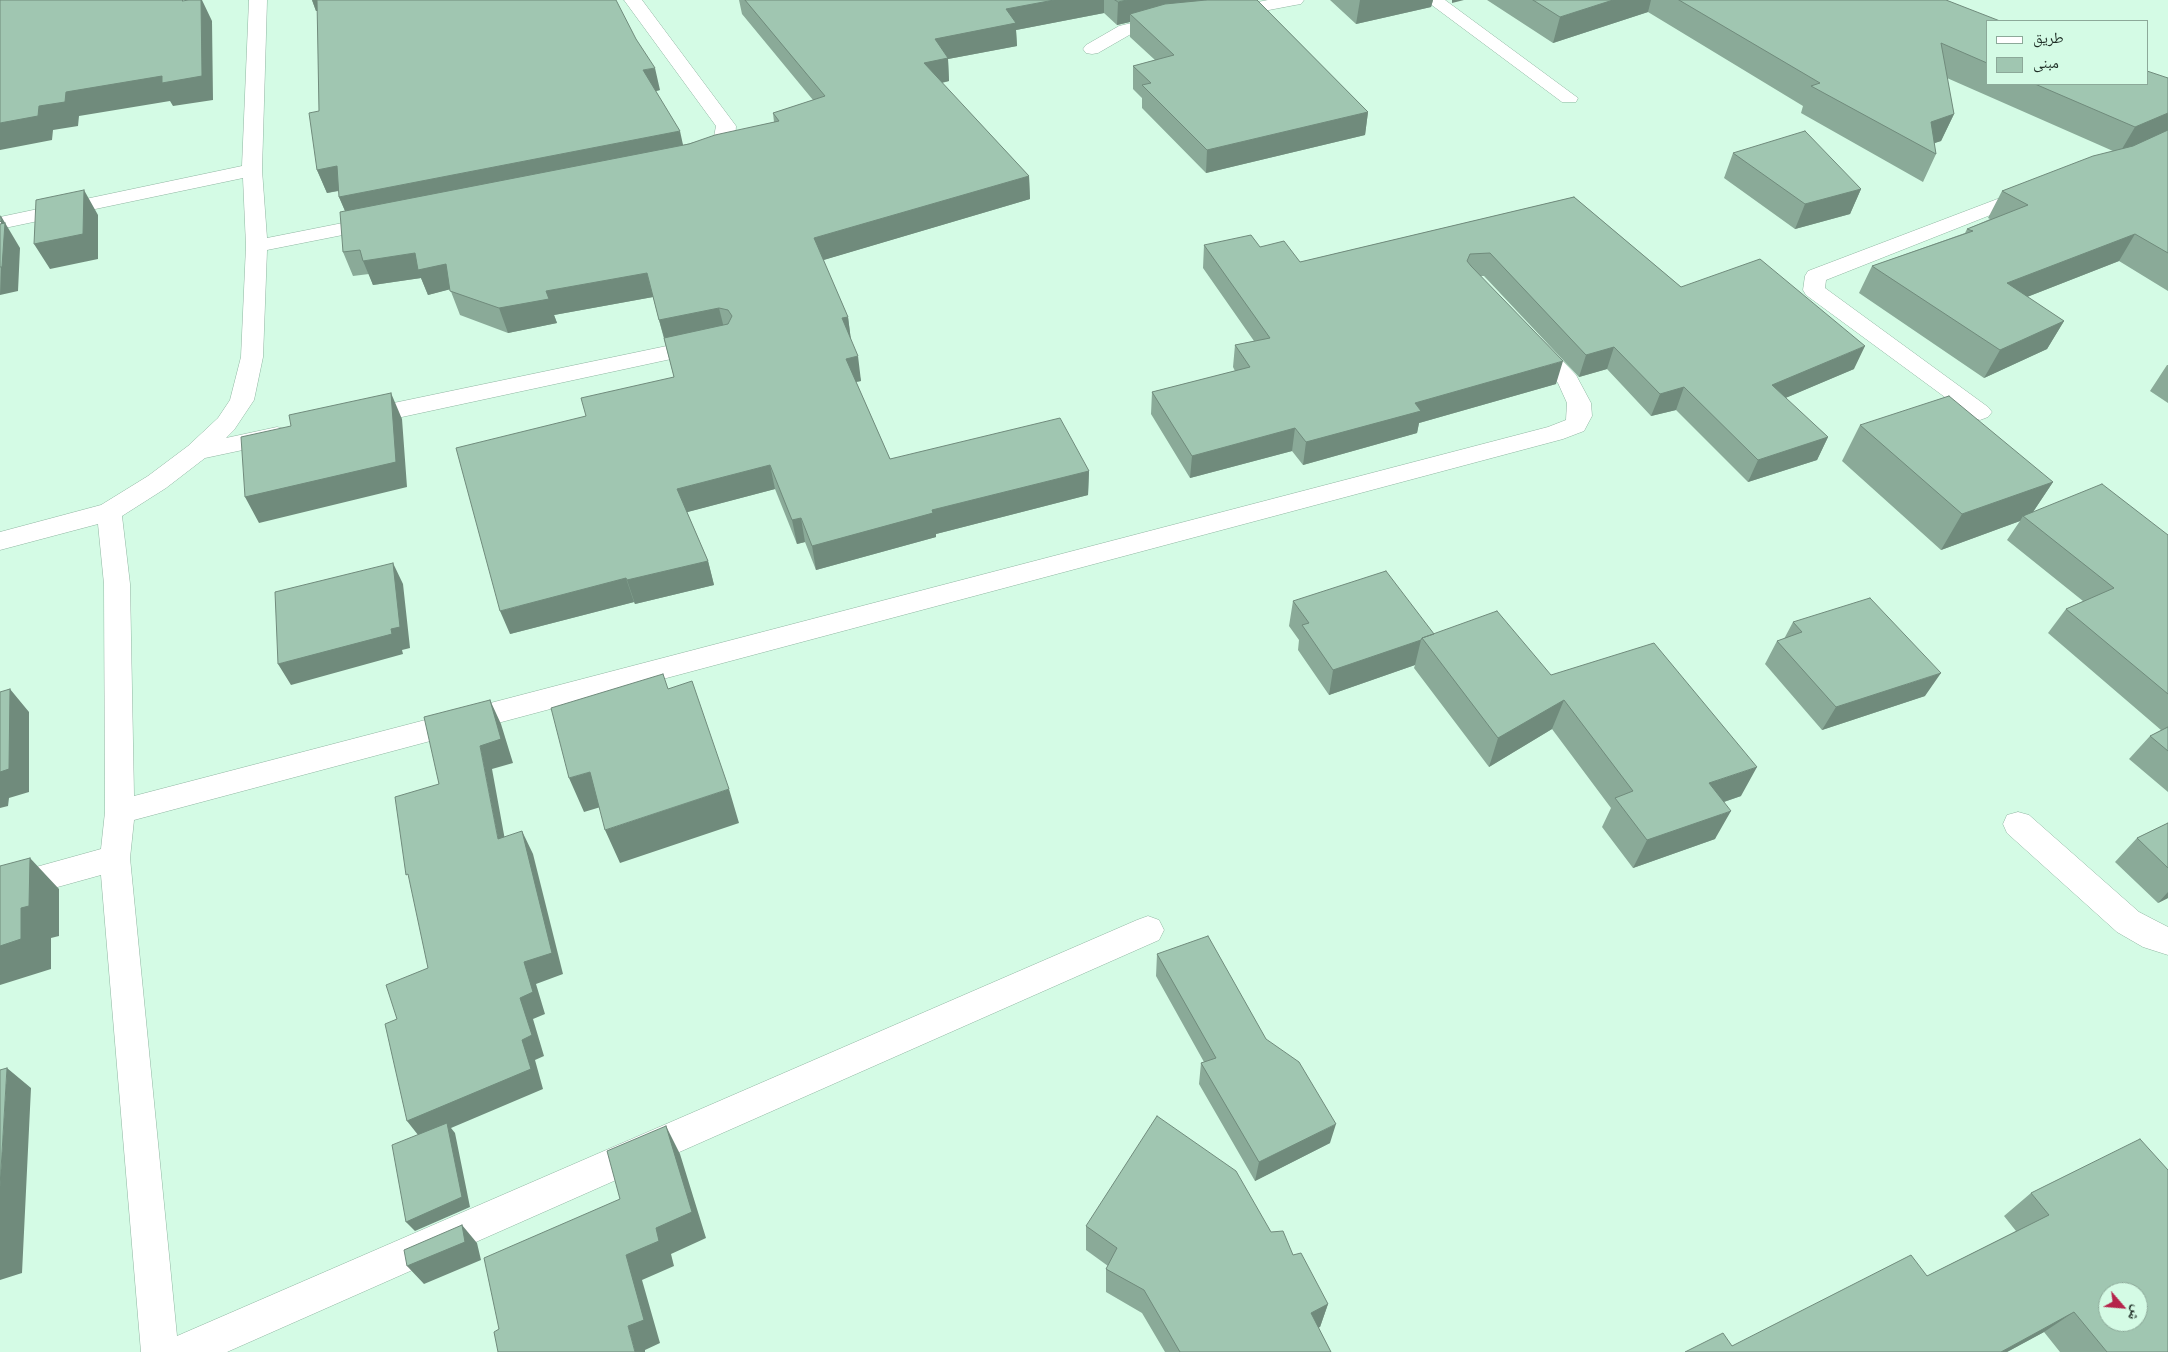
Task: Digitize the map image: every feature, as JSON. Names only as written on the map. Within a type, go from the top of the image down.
[{"type":"street","points":[[0,541],[110,512],[157,482],[198,452],[226,424],[242,400],[252,357],[257,246],[252,170],[258,0]]},
{"type":"street","points":[[633,0],[726,126],[725,139],[721,146],[709,155],[686,162]]},
{"type":"street","points":[[1206,15],[1243,12],[1294,0]]},
{"type":"street","points":[[1434,0],[1570,98]]},
{"type":"street","points":[[1092,49],[1125,30],[1180,18]]},
{"type":"street","points":[[0,223],[252,170]]},
{"type":"street","points":[[1980,412],[1814,290],[1816,276],[2044,187]]},
{"type":"street","points":[[257,246],[394,219]]},
{"type":"street","points":[[120,812],[1545,436],[1576,424],[1580,416],[1579,402],[1568,380],[1515,324]]},
{"type":"street","points":[[334,423],[725,341]]},
{"type":"street","points":[[198,452],[295,431]]},
{"type":"street","points":[[110,512],[117,584],[120,812],[115,858],[160,1352]]},
{"type":"street","points":[[2018,824],[2128,922],[2154,937],[2168,941]]},
{"type":"street","points":[[0,890],[115,858]]},
{"type":"street","points":[[184,1352],[1148,930]]},
{"type":"building","points":[[0,0],[201,0],[202,76],[162,83],[162,76],[66,92],[65,102],[39,106],[38,116],[0,123]]},
{"type":"building","points":[[317,0],[616,0],[636,39],[655,68],[643,70],[680,131],[339,197],[337,166],[317,170],[309,113],[319,111]]},
{"type":"building","points":[[745,0],[1054,0],[1006,9],[1016,23],[935,39],[948,58],[924,63],[1029,176],[814,238],[848,317],[842,318],[858,356],[846,359],[890,459],[1060,418],[1089,471],[932,510],[933,513],[812,546],[801,518],[792,520],[770,465],[677,489],[708,561],[627,580],[626,578],[500,611],[456,448],[586,416],[581,398],[674,377],[664,338],[728,324],[732,316],[728,310],[719,308],[659,320],[647,273],[546,291],[549,299],[499,308],[450,291],[446,264],[418,270],[415,253],[363,261],[360,250],[343,252],[340,212],[689,144],[715,135],[779,121],[773,113],[825,96]]},
{"type":"building","points":[[1206,0],[1257,0],[1368,112],[1207,150],[1142,85],[1151,83],[1133,66],[1174,55],[1130,14],[1165,4]]},
{"type":"building","points":[[1533,0],[1613,0],[1560,17]]},
{"type":"building","points":[[1679,0],[1946,0],[1997,20],[1986,20],[1986,63],[1941,43],[1954,114],[1931,122],[1936,154],[1811,86],[1820,83]]},
{"type":"building","points":[[2148,71],[2168,78],[2168,113],[2135,127],[2037,85],[2148,85]]},
{"type":"building","points":[[2168,130],[2168,253],[2135,234],[2007,283],[2064,321],[2000,350],[1872,266],[1973,231],[1967,229],[2028,205],[2002,191],[2093,156],[2133,146]]},
{"type":"building","points":[[1805,131],[1861,189],[1805,204],[1733,153]]},
{"type":"building","points":[[84,190],[83,234],[34,244],[36,200]]},
{"type":"building","points":[[1574,197],[1681,287],[1760,259],[1865,346],[1772,385],[1828,437],[1758,460],[1684,387],[1660,394],[1614,347],[1586,355],[1490,253],[1470,254],[1467,261],[1563,361],[1415,403],[1421,411],[1306,442],[1295,428],[1192,456],[1152,392],[1250,367],[1235,345],[1270,338],[1204,245],[1251,235],[1260,247],[1284,241],[1300,262]]},
{"type":"building","points":[[5,223],[2,267],[0,267],[0,224]]},
{"type":"building","points":[[391,393],[396,462],[245,497],[241,437],[291,426],[289,415]]},
{"type":"building","points":[[1949,396],[2053,482],[1962,514],[1860,425]]},
{"type":"building","points":[[2102,484],[2168,535],[2168,694],[2066,609],[2114,588],[2023,516]]},
{"type":"building","points":[[393,563],[400,627],[391,629],[392,634],[278,664],[275,592]]},
{"type":"building","points":[[1386,571],[1434,634],[1333,670],[1302,625],[1309,623],[1293,601]]},
{"type":"building","points":[[1870,598],[1941,673],[1836,707],[1777,641],[1802,632],[1793,622]]},
{"type":"building","points":[[1497,611],[1551,675],[1654,643],[1757,767],[1709,783],[1731,811],[1647,840],[1615,798],[1633,791],[1564,700],[1498,738],[1422,638]]},
{"type":"building","points":[[663,674],[668,689],[692,681],[729,789],[605,830],[590,772],[569,778],[551,708]]},
{"type":"building","points":[[10,689],[9,769],[0,772],[0,692]]},
{"type":"building","points":[[490,700],[501,739],[480,746],[498,839],[522,831],[552,953],[524,962],[533,992],[520,998],[532,1035],[522,1040],[531,1069],[407,1121],[385,1024],[397,1019],[386,985],[428,968],[408,874],[406,875],[395,797],[439,784],[424,717]]},
{"type":"building","points":[[2168,727],[2168,751],[2150,736]]},
{"type":"building","points":[[2168,823],[2168,868],[2137,838]]},
{"type":"building","points":[[30,858],[29,906],[21,908],[21,939],[0,946],[0,866]]},
{"type":"building","points":[[1208,936],[1266,1039],[1299,1062],[1336,1124],[1259,1162],[1201,1063],[1216,1058],[1157,954]]},
{"type":"building","points":[[7,1068],[0,1187],[0,1070]]},
{"type":"building","points":[[1157,1116],[1236,1171],[1271,1232],[1283,1231],[1293,1255],[1301,1253],[1328,1304],[1311,1313],[1331,1352],[1180,1352],[1144,1290],[1106,1269],[1117,1248],[1086,1226]]},
{"type":"building","points":[[447,1123],[462,1197],[406,1222],[392,1145]]},
{"type":"building","points":[[666,1126],[692,1212],[656,1228],[659,1241],[626,1255],[644,1320],[628,1326],[635,1352],[498,1352],[494,1332],[499,1329],[484,1258],[620,1199],[607,1151]]},
{"type":"building","points":[[2140,1139],[2168,1170],[2168,1352],[2107,1352],[2074,1312],[2001,1352],[1685,1352],[1723,1333],[1732,1346],[1911,1255],[1927,1276],[2049,1215],[2031,1193]]},
{"type":"building","points":[[462,1225],[465,1242],[407,1266],[404,1250]]}]
